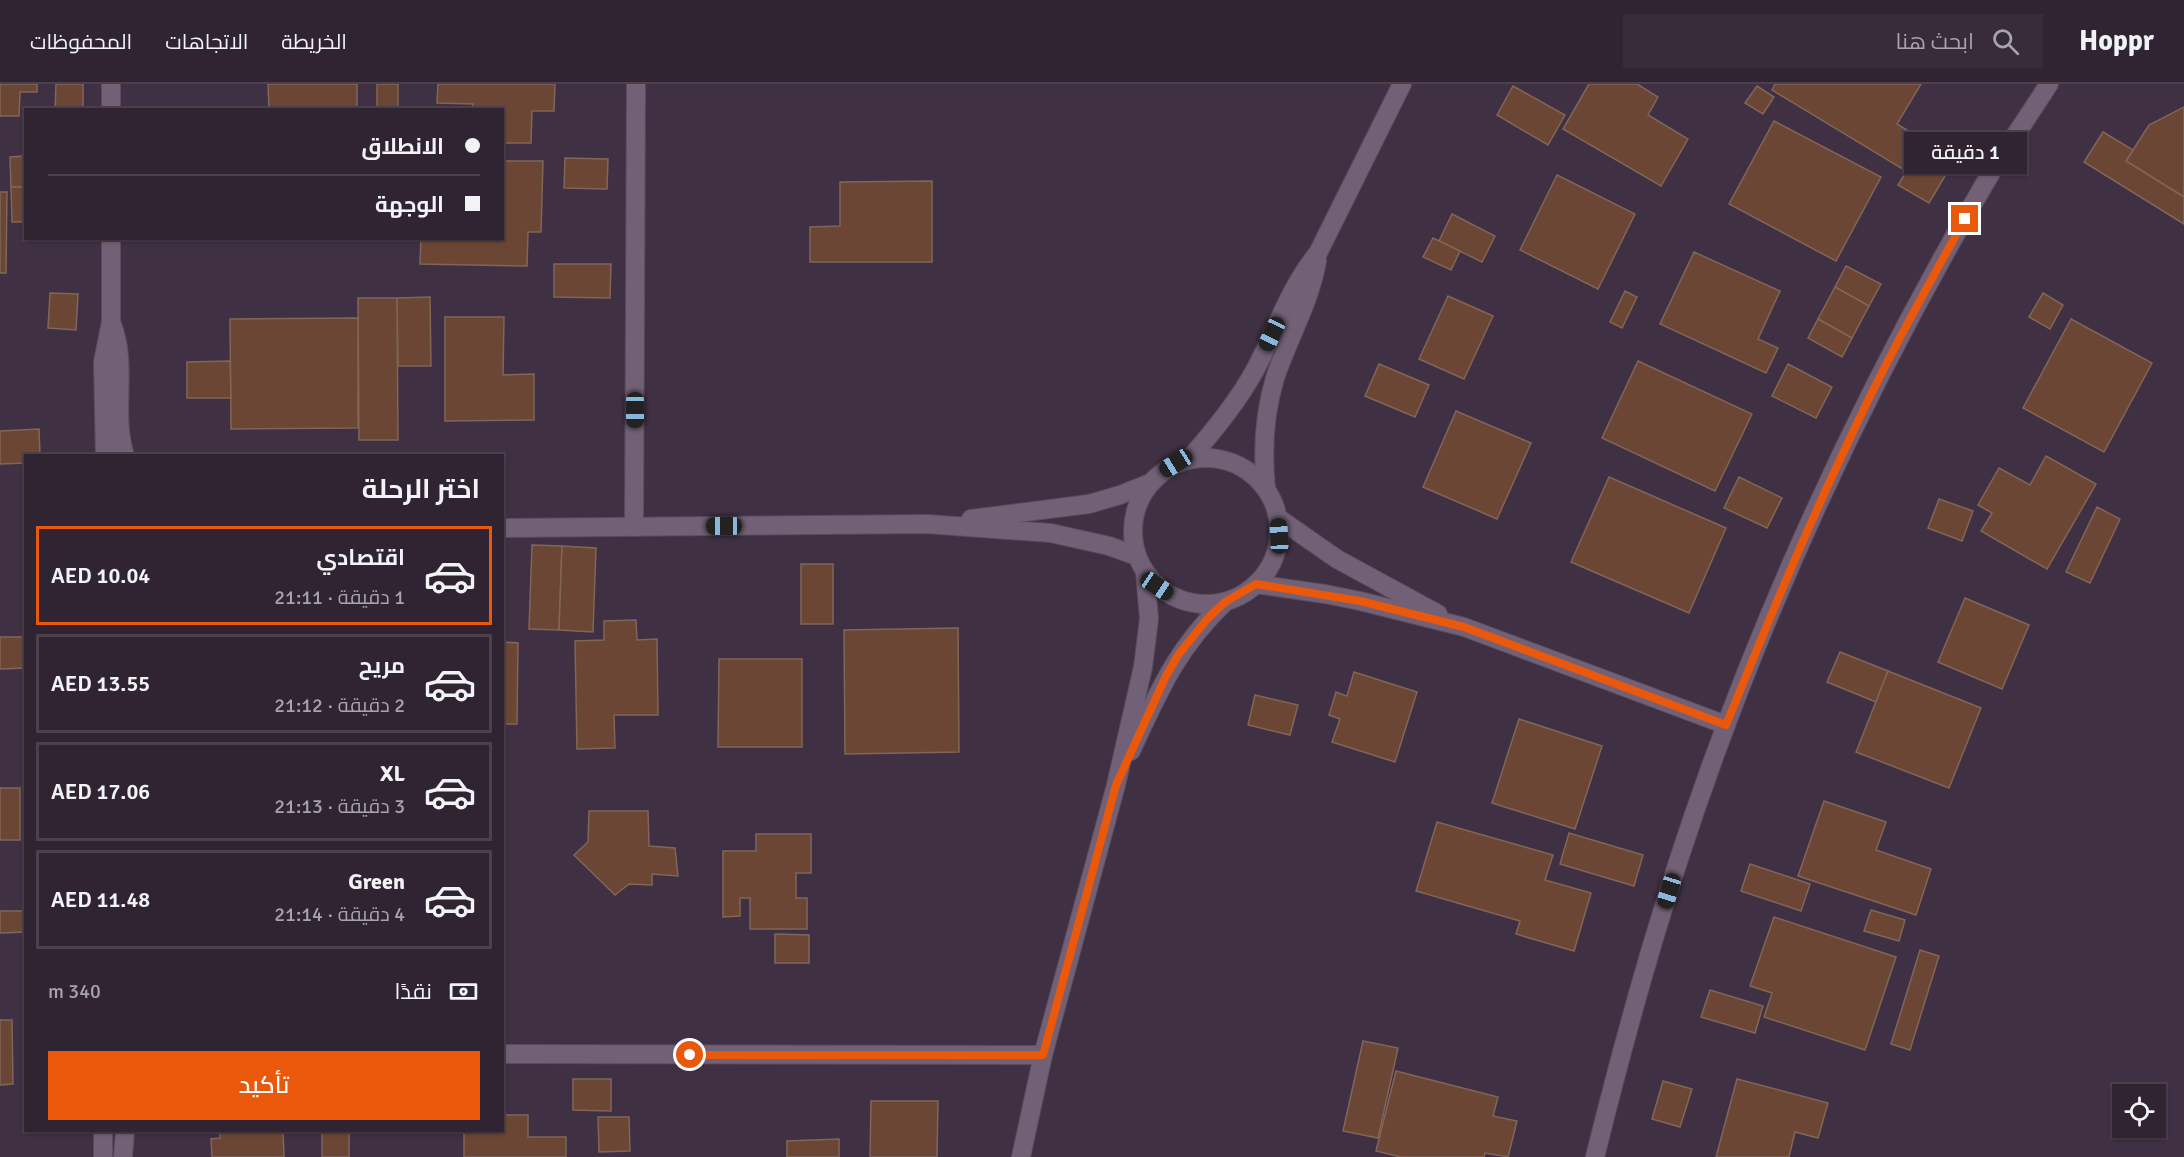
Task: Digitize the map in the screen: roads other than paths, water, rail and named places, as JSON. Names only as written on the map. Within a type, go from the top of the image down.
[{"type":"street","points":[[111,84],[111,108]]},
{"type":"street","points":[[634,527],[636,84]]},
{"type":"street","points":[[1266,488],[1263,460],[1264,432],[1268,404],[1276,377],[1310,286],[1318,253],[1402,84]]},
{"type":"street","points":[[1595,1157],[1623,1046],[1676,868],[1726,725],[1783,585],[1845,447],[1913,313],[1986,181],[2049,84]]},
{"type":"street","points":[[111,240],[111,322],[119,346],[119,422],[125,454]]},
{"type":"street","points":[[1189,459],[1225,417],[1241,394],[1255,370],[1288,298],[1306,267],[1318,253]]},
{"type":"street","points":[[105,454],[103,362],[106,335],[111,322]]},
{"type":"street","points":[[1116,785],[1166,676],[1192,636],[1225,602],[1256,584],[1268,570],[1275,554],[1279,536],[1278,518],[1274,502],[1266,488],[1255,476],[1225,459],[1208,457],[1189,459],[1176,463],[1150,483],[1141,495],[1134,518],[1133,541],[1145,572],[1157,586],[1180,599],[1207,604],[1225,602]]},
{"type":"street","points":[[927,524],[1089,504],[1150,483]]},
{"type":"street","points":[[1278,518],[1337,559],[1464,627]]},
{"type":"street","points":[[504,528],[927,524],[1051,533],[1109,546],[1137,556]]},
{"type":"street","points":[[1021,1157],[1043,1055],[1116,785],[1148,643],[1149,620],[1145,572]]},
{"type":"street","points":[[1256,584],[1360,601],[1464,627],[1726,725]]},
{"type":"street","points":[[504,1054],[1043,1055]]},
{"type":"street","points":[[103,1132],[103,1157]]},
{"type":"street","points":[[123,1157],[125,1132]]}]
